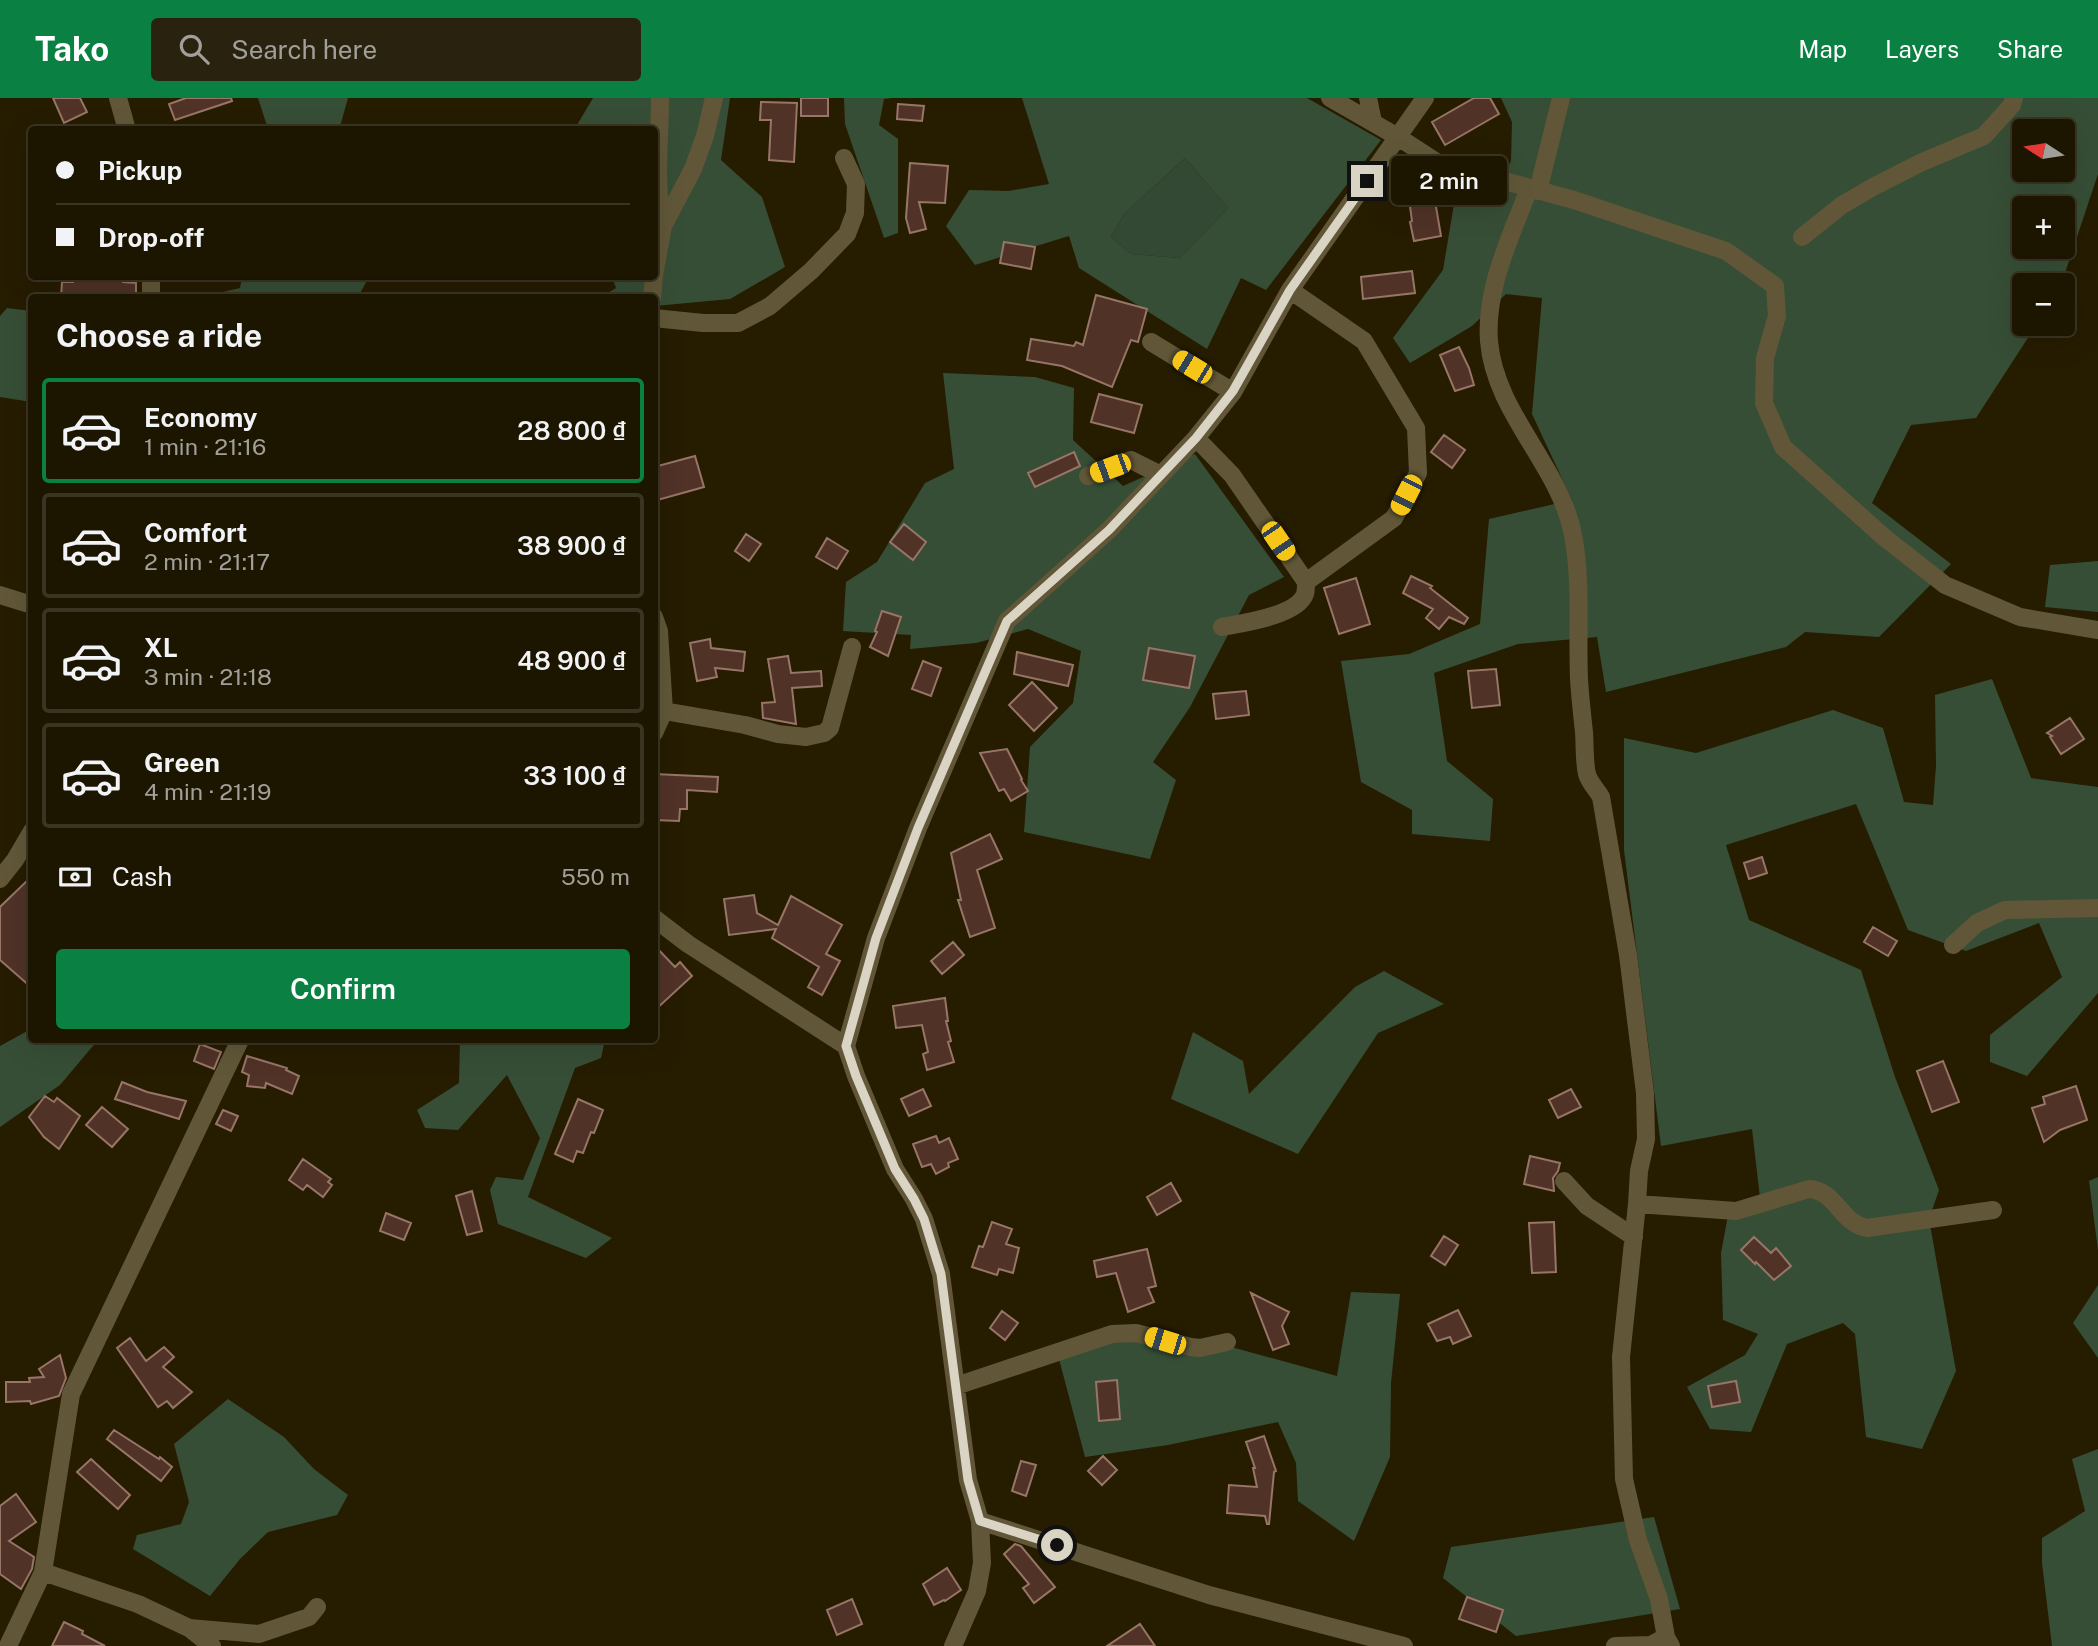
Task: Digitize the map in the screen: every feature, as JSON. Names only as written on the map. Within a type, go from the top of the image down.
[{"type":"street","points":[[118,98],[126,126]]},
{"type":"street","points":[[658,137],[660,98]]},
{"type":"street","points":[[658,254],[663,226],[693,169],[705,136],[714,98]]},
{"type":"street","points":[[1330,98],[1398,136],[1438,163],[1574,200],[1726,251],[1775,286],[1777,316],[1765,358],[1765,402],[1783,447],[1875,530],[1945,586],[2020,617],[2098,630]]},
{"type":"street","points":[[1368,98],[1373,122]]},
{"type":"street","points":[[953,1646],[977,1591],[982,1563],[980,1521],[968,1480],[941,1274],[924,1219],[895,1169],[846,1046],[876,938],[918,828],[1007,621],[1109,530],[1196,438],[1233,391],[1290,290],[1425,98]]},
{"type":"street","points":[[1561,98],[1533,189],[1492,293],[1489,344],[1516,419],[1558,489],[1573,534],[1577,567],[1579,680],[1587,775],[1601,797],[1628,955],[1645,1093],[1646,1139],[1639,1171],[1621,1357],[1624,1479],[1638,1540],[1660,1599],[1668,1642],[1615,1646]]},
{"type":"street","points":[[1802,237],[1842,205],[1874,187],[1920,163],[1984,136],[2012,105],[2014,98]]},
{"type":"street","points":[[658,318],[738,323],[770,306],[811,271],[847,234],[855,213],[856,184],[844,158]]},
{"type":"street","points":[[658,195],[663,226]]},
{"type":"street","points":[[1290,290],[1364,341],[1416,428],[1418,473],[1394,518],[1306,582]]},
{"type":"street","points":[[1151,342],[1233,391]]},
{"type":"street","points":[[1196,438],[1232,475],[1306,582],[1306,592],[1295,606],[1265,618],[1222,627]]},
{"type":"street","points":[[1088,476],[1131,460],[1161,475]]},
{"type":"street","points":[[0,595],[28,604]]},
{"type":"street","points":[[658,634],[664,711],[658,724]]},
{"type":"street","points":[[664,711],[746,725],[778,734],[806,737],[824,733],[830,728],[852,647]]},
{"type":"street","points":[[0,880],[28,838]]},
{"type":"street","points":[[1953,946],[1977,923],[2005,910],[2098,908]]},
{"type":"street","points":[[658,921],[688,944],[846,1046]]},
{"type":"street","points":[[8,1646],[43,1572],[71,1394],[239,1043]]},
{"type":"street","points":[[1564,1181],[1587,1206],[1634,1237]]},
{"type":"street","points":[[1637,1204],[1736,1211],[1809,1189],[1825,1193],[1852,1223],[1867,1228],[1993,1210]]},
{"type":"street","points":[[956,1386],[1112,1334],[1136,1333],[1191,1348],[1227,1342]]},
{"type":"street","points":[[980,1521],[1209,1595],[1398,1645]]},
{"type":"street","points":[[43,1572],[138,1604],[189,1628],[212,1646]]},
{"type":"street","points":[[189,1628],[259,1634],[309,1618],[317,1606]]},
{"type":"green space","points":[[258,98],[348,98],[340,126],[267,126]]},
{"type":"green space","points":[[593,98],[730,98],[721,160],[762,197],[785,267],[730,299],[658,306],[658,294],[606,294],[616,288],[613,280],[658,280],[658,126],[576,126]]},
{"type":"green space","points":[[844,98],[892,98],[884,99],[879,125],[898,139],[898,233],[884,238],[845,124]]},
{"type":"green space","points":[[1022,98],[1307,98],[1381,140],[1266,290],[1241,278],[1207,349],[1079,268],[1069,236],[975,265],[946,226],[969,190],[1008,191],[1049,184]],"holes":[[[1185,158],[1228,208],[1180,258],[1131,254],[1111,237],[1124,214]]]},
{"type":"green space","points":[[1501,98],[2098,98],[2098,174],[2075,243],[2075,196],[2012,196],[2012,259],[2070,259],[2065,273],[2012,273],[2012,336],[2029,336],[1976,418],[1911,425],[1872,503],[1951,564],[1879,637],[1805,632],[1786,647],[1606,692],[1597,637],[1518,644],[1434,673],[1447,761],[1493,799],[1490,841],[1412,834],[1412,810],[1361,782],[1341,661],[1409,654],[1480,624],[1489,519],[1572,500],[1532,414],[1542,298],[1506,294],[1472,326],[1410,363],[1393,338],[1443,270],[1455,198],[1494,194],[1511,161],[1512,122]]},
{"type":"green space","points":[[1185,158],[1228,208],[1180,258],[1131,254],[1111,237],[1124,214]]},
{"type":"green space","points":[[241,280],[367,280],[360,294],[214,294],[240,288]]},
{"type":"green space","points":[[7,308],[28,311],[28,402],[0,397],[0,316]]},
{"type":"green space","points":[[943,373],[1035,377],[1074,388],[1073,440],[1123,486],[1195,454],[1284,577],[1249,595],[1190,707],[1153,762],[1176,780],[1150,859],[1024,832],[1030,747],[1073,703],[1081,651],[1028,629],[976,643],[910,649],[911,635],[843,631],[846,582],[877,562],[925,483],[954,469]]},
{"type":"green space","points":[[2098,561],[2098,612],[2045,607],[2050,565]]},
{"type":"green space","points":[[1992,679],[2031,778],[2098,787],[2098,993],[2027,1076],[1990,1062],[1990,1035],[2062,977],[2039,923],[1966,951],[1908,930],[1856,804],[1726,845],[1749,920],[1861,970],[1895,1077],[1939,1190],[1929,1219],[1956,1371],[1922,1449],[1866,1437],[1855,1334],[1843,1323],[1787,1344],[1751,1432],[1710,1429],[1687,1387],[1745,1355],[1758,1334],[1723,1320],[1721,1253],[1729,1210],[1760,1198],[1752,1129],[1661,1146],[1624,850],[1624,738],[1696,753],[1833,710],[1883,728],[1904,802],[1933,805],[1936,766],[1935,695]]},
{"type":"green space","points":[[1384,971],[1444,1004],[1378,1033],[1298,1154],[1171,1099],[1193,1032],[1243,1061],[1249,1094],[1355,987]]},
{"type":"green space","points":[[28,1031],[28,1043],[95,1043],[60,1085],[0,1127],[0,1046]]},
{"type":"green space","points":[[460,1043],[604,1043],[601,1058],[575,1068],[528,1197],[612,1238],[586,1258],[498,1224],[490,1190],[496,1177],[523,1180],[540,1138],[507,1075],[458,1130],[425,1128],[417,1110],[459,1083]]},
{"type":"green space","points":[[2098,1177],[2098,1250],[2089,1181]]},
{"type":"green space","points":[[2098,1285],[2098,1358],[2073,1323]]},
{"type":"green space","points":[[1351,1292],[1400,1294],[1391,1383],[1390,1457],[1354,1541],[1298,1501],[1296,1463],[1278,1422],[1168,1445],[1085,1457],[1055,1344],[1138,1335],[1224,1345],[1337,1376]]},
{"type":"green space","points":[[228,1399],[284,1437],[314,1469],[348,1495],[337,1515],[268,1532],[240,1559],[210,1596],[133,1549],[137,1535],[181,1524],[189,1502],[174,1444]]},
{"type":"green space","points":[[2098,1449],[2098,1646],[2052,1646],[2042,1563],[2042,1538],[2085,1511],[2072,1459]]},
{"type":"green space","points":[[1654,1517],[1680,1609],[1516,1636],[1443,1578],[1451,1547]]},
{"type":"building","points":[[53,98],[80,98],[87,112],[64,123]]},
{"type":"building","points":[[186,98],[231,98],[232,101],[175,120],[169,104]]},
{"type":"building","points":[[801,98],[828,98],[828,116],[801,116]]},
{"type":"building","points":[[1474,98],[1490,98],[1499,114],[1445,145],[1432,122]]},
{"type":"building","points":[[761,102],[797,103],[794,162],[769,160],[771,120],[760,120]]},
{"type":"building","points":[[898,104],[924,106],[922,121],[897,119]]},
{"type":"building","points":[[910,163],[948,166],[945,203],[919,202],[926,229],[910,233],[906,218]]},
{"type":"building","points":[[1434,195],[1441,236],[1414,241],[1409,199]]},
{"type":"building","points":[[1004,242],[1035,247],[1031,269],[1000,263]]},
{"type":"building","points":[[1412,271],[1415,293],[1363,299],[1361,277]]},
{"type":"building","points":[[123,280],[136,283],[136,294],[61,294],[62,282]]},
{"type":"building","points":[[1096,295],[1147,309],[1138,342],[1131,340],[1112,387],[1062,366],[1027,360],[1031,339],[1074,346],[1076,342],[1083,345]]},
{"type":"building","points":[[1459,347],[1474,385],[1455,391],[1440,355]]},
{"type":"building","points":[[1099,394],[1142,405],[1134,433],[1091,422]]},
{"type":"building","points":[[1444,435],[1465,450],[1452,468],[1431,452]]},
{"type":"building","points":[[1074,452],[1080,466],[1035,487],[1028,473]]},
{"type":"building","points":[[695,456],[704,487],[658,500],[658,466]]},
{"type":"building","points":[[904,524],[926,542],[913,560],[890,542]]},
{"type":"building","points":[[746,534],[761,544],[749,561],[735,551]]},
{"type":"building","points":[[827,538],[848,551],[837,569],[816,557]]},
{"type":"building","points":[[1411,576],[1432,586],[1430,588],[1468,618],[1464,624],[1449,617],[1439,629],[1426,618],[1433,609],[1403,593]]},
{"type":"building","points":[[1356,578],[1370,624],[1339,634],[1324,588]]},
{"type":"building","points":[[882,611],[901,617],[888,656],[870,647]]},
{"type":"building","points":[[710,639],[711,648],[745,652],[743,671],[715,668],[717,677],[697,681],[690,643]]},
{"type":"building","points":[[1149,648],[1195,656],[1189,688],[1143,680]]},
{"type":"building","points":[[1017,652],[1073,665],[1068,686],[1014,674]]},
{"type":"building","points":[[788,656],[791,673],[821,671],[822,686],[792,688],[796,724],[763,718],[762,703],[775,702],[768,659]]},
{"type":"building","points":[[923,661],[941,668],[931,696],[912,689]]},
{"type":"building","points":[[1496,669],[1500,705],[1472,708],[1468,671]]},
{"type":"building","points":[[1032,682],[1057,708],[1034,731],[1009,705]]},
{"type":"building","points":[[1246,691],[1249,715],[1216,719],[1213,694]]},
{"type":"building","points":[[2070,718],[2084,739],[2061,754],[2050,737],[2052,736],[2047,733]]},
{"type":"building","points":[[1007,749],[1028,791],[1011,801],[1004,789],[999,791],[980,753]]},
{"type":"building","points":[[658,774],[718,777],[717,792],[687,790],[687,809],[680,809],[679,821],[658,820]]},
{"type":"building","points":[[990,834],[1002,859],[977,870],[995,928],[970,937],[958,900],[961,900],[951,853]]},
{"type":"building","points":[[1762,857],[1767,873],[1749,879],[1744,863]]},
{"type":"building","points":[[28,880],[28,984],[0,960],[0,907]]},
{"type":"building","points":[[754,895],[757,913],[778,925],[791,896],[842,925],[826,954],[840,961],[822,995],[808,987],[819,967],[772,938],[776,929],[729,935],[724,899]]},
{"type":"building","points":[[1873,927],[1897,941],[1888,956],[1864,942]]},
{"type":"building","points":[[953,942],[964,955],[942,974],[931,961]]},
{"type":"building","points":[[658,949],[675,967],[680,962],[692,976],[658,1007]]},
{"type":"building","points":[[945,998],[946,1021],[951,1041],[948,1042],[954,1062],[927,1070],[923,1054],[928,1052],[922,1025],[896,1028],[893,1006]]},
{"type":"building","points":[[200,1044],[221,1052],[214,1069],[194,1061]]},
{"type":"building","points":[[247,1056],[287,1068],[286,1070],[299,1076],[292,1094],[266,1083],[265,1088],[247,1086],[249,1075],[242,1072]]},
{"type":"building","points":[[1943,1061],[1959,1102],[1932,1112],[1917,1071]]},
{"type":"building","points":[[122,1082],[147,1092],[186,1101],[179,1119],[115,1099]]},
{"type":"building","points":[[2076,1086],[2087,1120],[2060,1130],[2044,1142],[2032,1108],[2045,1104],[2043,1097]]},
{"type":"building","points":[[923,1089],[931,1106],[909,1116],[901,1099]]},
{"type":"building","points":[[1571,1089],[1581,1107],[1558,1118],[1549,1100]]},
{"type":"building","points":[[45,1096],[54,1102],[57,1098],[80,1116],[59,1149],[44,1137],[29,1117]]},
{"type":"building","points":[[578,1099],[603,1110],[583,1153],[577,1151],[573,1162],[555,1154]]},
{"type":"building","points":[[102,1107],[128,1129],[112,1147],[86,1125]]},
{"type":"building","points":[[223,1110],[238,1116],[231,1131],[216,1124]]},
{"type":"building","points":[[936,1136],[939,1143],[949,1138],[958,1159],[948,1163],[949,1167],[936,1174],[931,1164],[922,1167],[913,1144]]},
{"type":"building","points":[[1530,1156],[1560,1163],[1553,1178],[1554,1191],[1524,1184]]},
{"type":"building","points":[[303,1159],[331,1179],[328,1182],[332,1185],[323,1197],[307,1185],[303,1190],[289,1180]]},
{"type":"building","points":[[1171,1183],[1181,1201],[1157,1215],[1147,1197]]},
{"type":"building","points":[[472,1191],[482,1231],[467,1235],[456,1196]]},
{"type":"building","points":[[386,1213],[411,1223],[404,1240],[380,1231]]},
{"type":"building","points":[[992,1222],[1012,1229],[1006,1244],[1019,1248],[1013,1273],[999,1269],[997,1275],[972,1267],[979,1246],[983,1247]]},
{"type":"building","points":[[1554,1222],[1556,1272],[1532,1273],[1529,1223]]},
{"type":"building","points":[[1444,1236],[1458,1245],[1445,1265],[1431,1256]]},
{"type":"building","points":[[1754,1237],[1771,1253],[1776,1248],[1791,1266],[1774,1280],[1741,1250]]},
{"type":"building","points":[[1147,1249],[1156,1286],[1148,1288],[1154,1302],[1128,1312],[1116,1273],[1097,1277],[1094,1261]]},
{"type":"building","points":[[1251,1293],[1289,1312],[1282,1326],[1289,1344],[1273,1350]]},
{"type":"building","points":[[1458,1310],[1471,1336],[1453,1344],[1450,1337],[1437,1341],[1428,1324]]},
{"type":"building","points":[[1002,1311],[1018,1323],[1005,1340],[990,1328]]},
{"type":"building","points":[[130,1338],[146,1361],[164,1347],[174,1357],[163,1367],[192,1392],[173,1408],[167,1401],[158,1407],[117,1348]]},
{"type":"building","points":[[60,1355],[66,1378],[59,1396],[31,1404],[30,1401],[6,1402],[6,1382],[30,1382],[29,1378],[44,1377],[39,1369]]},
{"type":"building","points":[[1117,1380],[1120,1419],[1099,1421],[1096,1382]]},
{"type":"building","points":[[1736,1381],[1740,1402],[1712,1407],[1708,1386]]},
{"type":"building","points":[[114,1430],[172,1467],[161,1481],[107,1439]]},
{"type":"building","points":[[1264,1436],[1276,1471],[1269,1524],[1265,1516],[1227,1513],[1229,1485],[1257,1487],[1255,1468],[1246,1442]]},
{"type":"building","points":[[1103,1456],[1117,1470],[1102,1485],[1088,1471]]},
{"type":"building","points":[[91,1459],[130,1495],[118,1509],[77,1472]]},
{"type":"building","points":[[1021,1461],[1036,1465],[1026,1496],[1012,1491]]},
{"type":"building","points":[[16,1494],[36,1522],[9,1541],[34,1557],[32,1569],[21,1589],[0,1574],[0,1506]]},
{"type":"building","points":[[1015,1544],[1021,1546],[1055,1587],[1034,1603],[1023,1588],[1029,1584],[1004,1554]]},
{"type":"building","points":[[947,1568],[961,1590],[934,1605],[923,1584]]},
{"type":"building","points":[[1467,1597],[1503,1610],[1496,1632],[1459,1619]]},
{"type":"building","points":[[852,1599],[862,1624],[837,1635],[827,1610]]},
{"type":"building","points":[[64,1622],[83,1631],[82,1634],[105,1646],[52,1646]]},
{"type":"building","points":[[1140,1624],[1155,1646],[1107,1646]]},
{"type":"route","points":[[1057,1545],[980,1521],[968,1480],[941,1274],[924,1219],[895,1169],[846,1046],[876,938],[918,828],[1007,621],[1109,530],[1196,438],[1233,391],[1290,290],[1367,181]]}]
